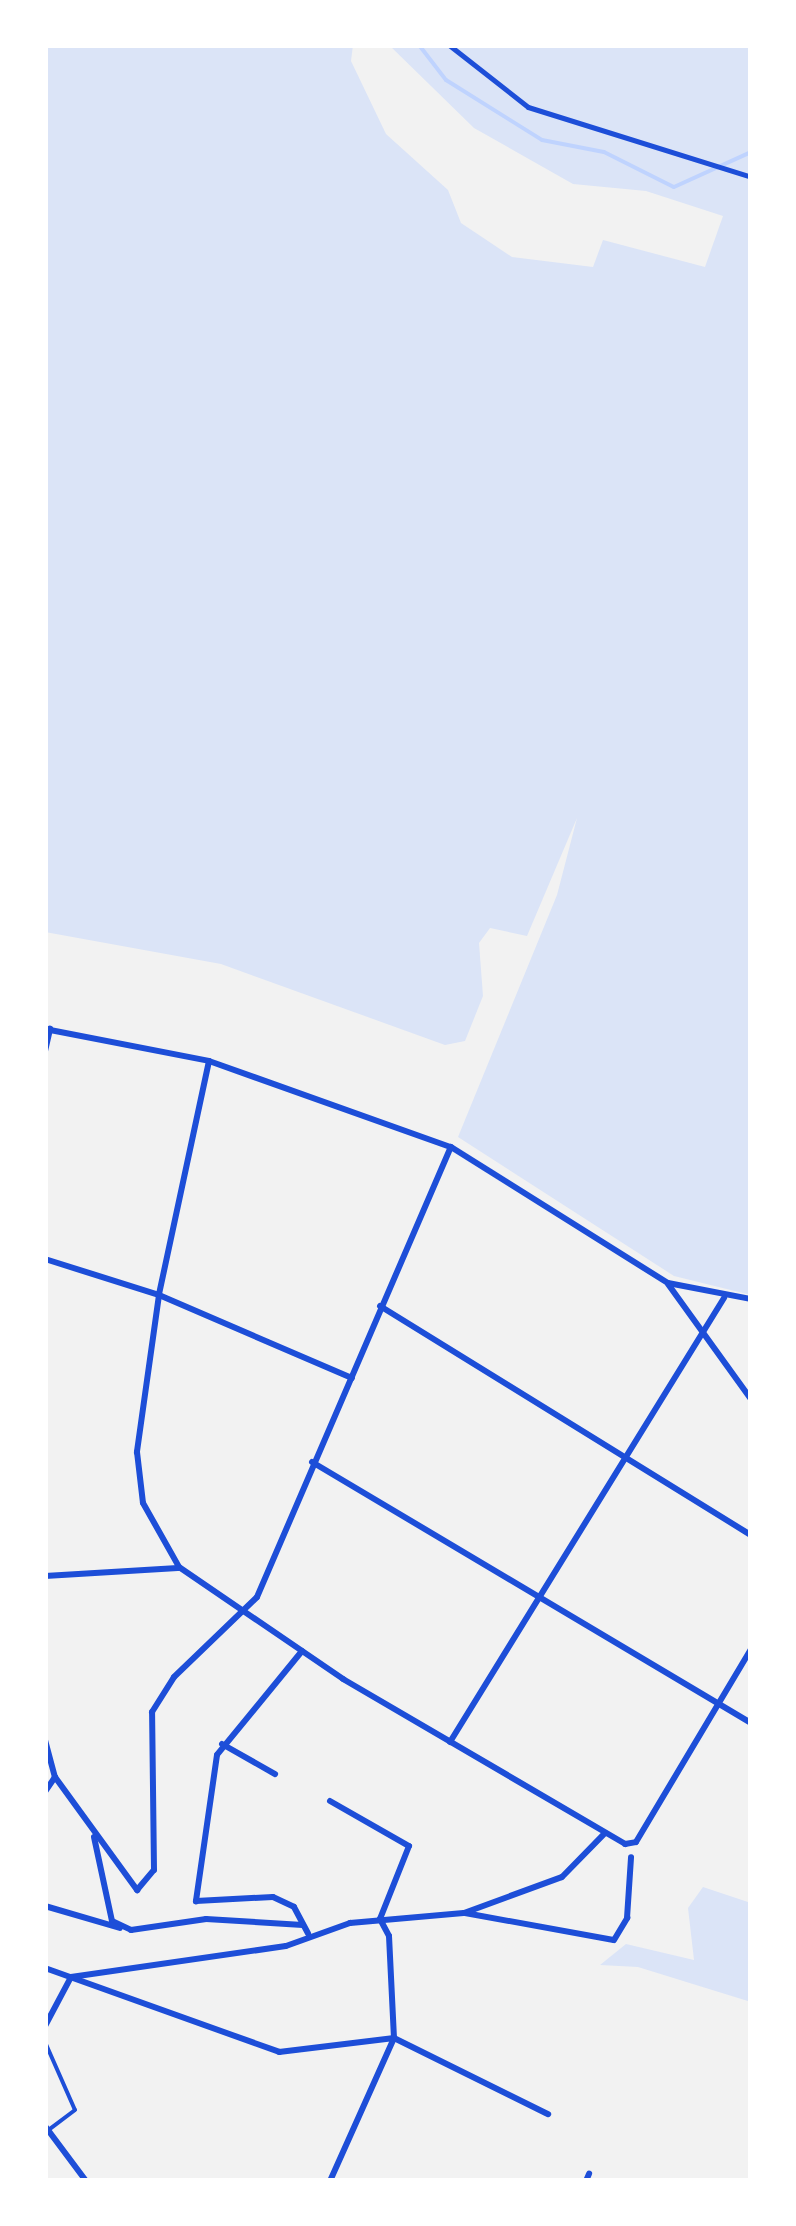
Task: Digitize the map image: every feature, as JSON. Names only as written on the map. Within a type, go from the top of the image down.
[{"type":"street","points":[[450,45],[528,106],[717,170],[751,177]]},
{"type":"street","points":[[45,1051],[48,1029],[210,1061],[451,1147],[668,1283],[724,1298],[751,1299]]},
{"type":"street","points":[[210,1061],[159,1295],[137,1452],[144,1504],[178,1568],[450,1742],[604,1834],[636,1842],[751,1648]]},
{"type":"street","points":[[45,1740],[55,1777],[137,1890],[154,1870],[152,1712],[174,1676],[245,1614],[451,1147]]},
{"type":"street","points":[[45,1258],[159,1295],[352,1378]]},
{"type":"street","points":[[668,1283],[703,1324],[751,1399]]},
{"type":"street","points":[[450,1742],[541,1598],[703,1324],[724,1298]]},
{"type":"street","points":[[380,1306],[751,1535]]},
{"type":"street","points":[[312,1462],[751,1723]]},
{"type":"street","points":[[45,1576],[178,1568]]},
{"type":"street","points":[[302,1650],[222,1744],[196,1901],[273,1897],[304,1925],[308,1934]]},
{"type":"street","points":[[222,1744],[275,1774]]},
{"type":"street","points":[[45,1792],[55,1777]]},
{"type":"street","points":[[330,1801],[408,1842],[380,1918],[389,1936],[394,2038],[330,2181]]},
{"type":"street","points":[[94,1830],[112,1921],[132,1930]]},
{"type":"street","points":[[464,1913],[562,1877],[604,1834]]},
{"type":"street","points":[[71,1977],[188,1964],[380,1918],[464,1913],[614,1940],[627,1918],[631,1857]]},
{"type":"street","points":[[45,1906],[132,1930],[206,1919],[304,1925]]},
{"type":"street","points":[[45,1968],[279,2052],[394,2038],[548,2114]]},
{"type":"street","points":[[45,2026],[71,1977]]},
{"type":"street","points":[[47,2128],[86,2181]]},
{"type":"lane","points":[[45,2042],[75,2110],[47,2128]]},
{"type":"shaded area","points":[[45,45],[353,45],[351,61],[386,134],[448,190],[461,223],[512,257],[593,267],[603,240],[705,267],[723,216],[646,191],[573,184],[474,128],[389,45],[751,45],[751,1295],[674,1276],[458,1137],[557,895],[577,818],[527,936],[490,928],[479,943],[483,996],[465,1041],[445,1045],[221,964],[45,932]]},
{"type":"shaded area","points":[[703,1887],[751,1903],[751,2002],[638,1967],[600,1965],[626,1944],[694,1960],[688,1908]]},
{"type":"waterway","points":[[419,45],[446,80],[542,140],[604,152],[674,187],[751,152]]}]
